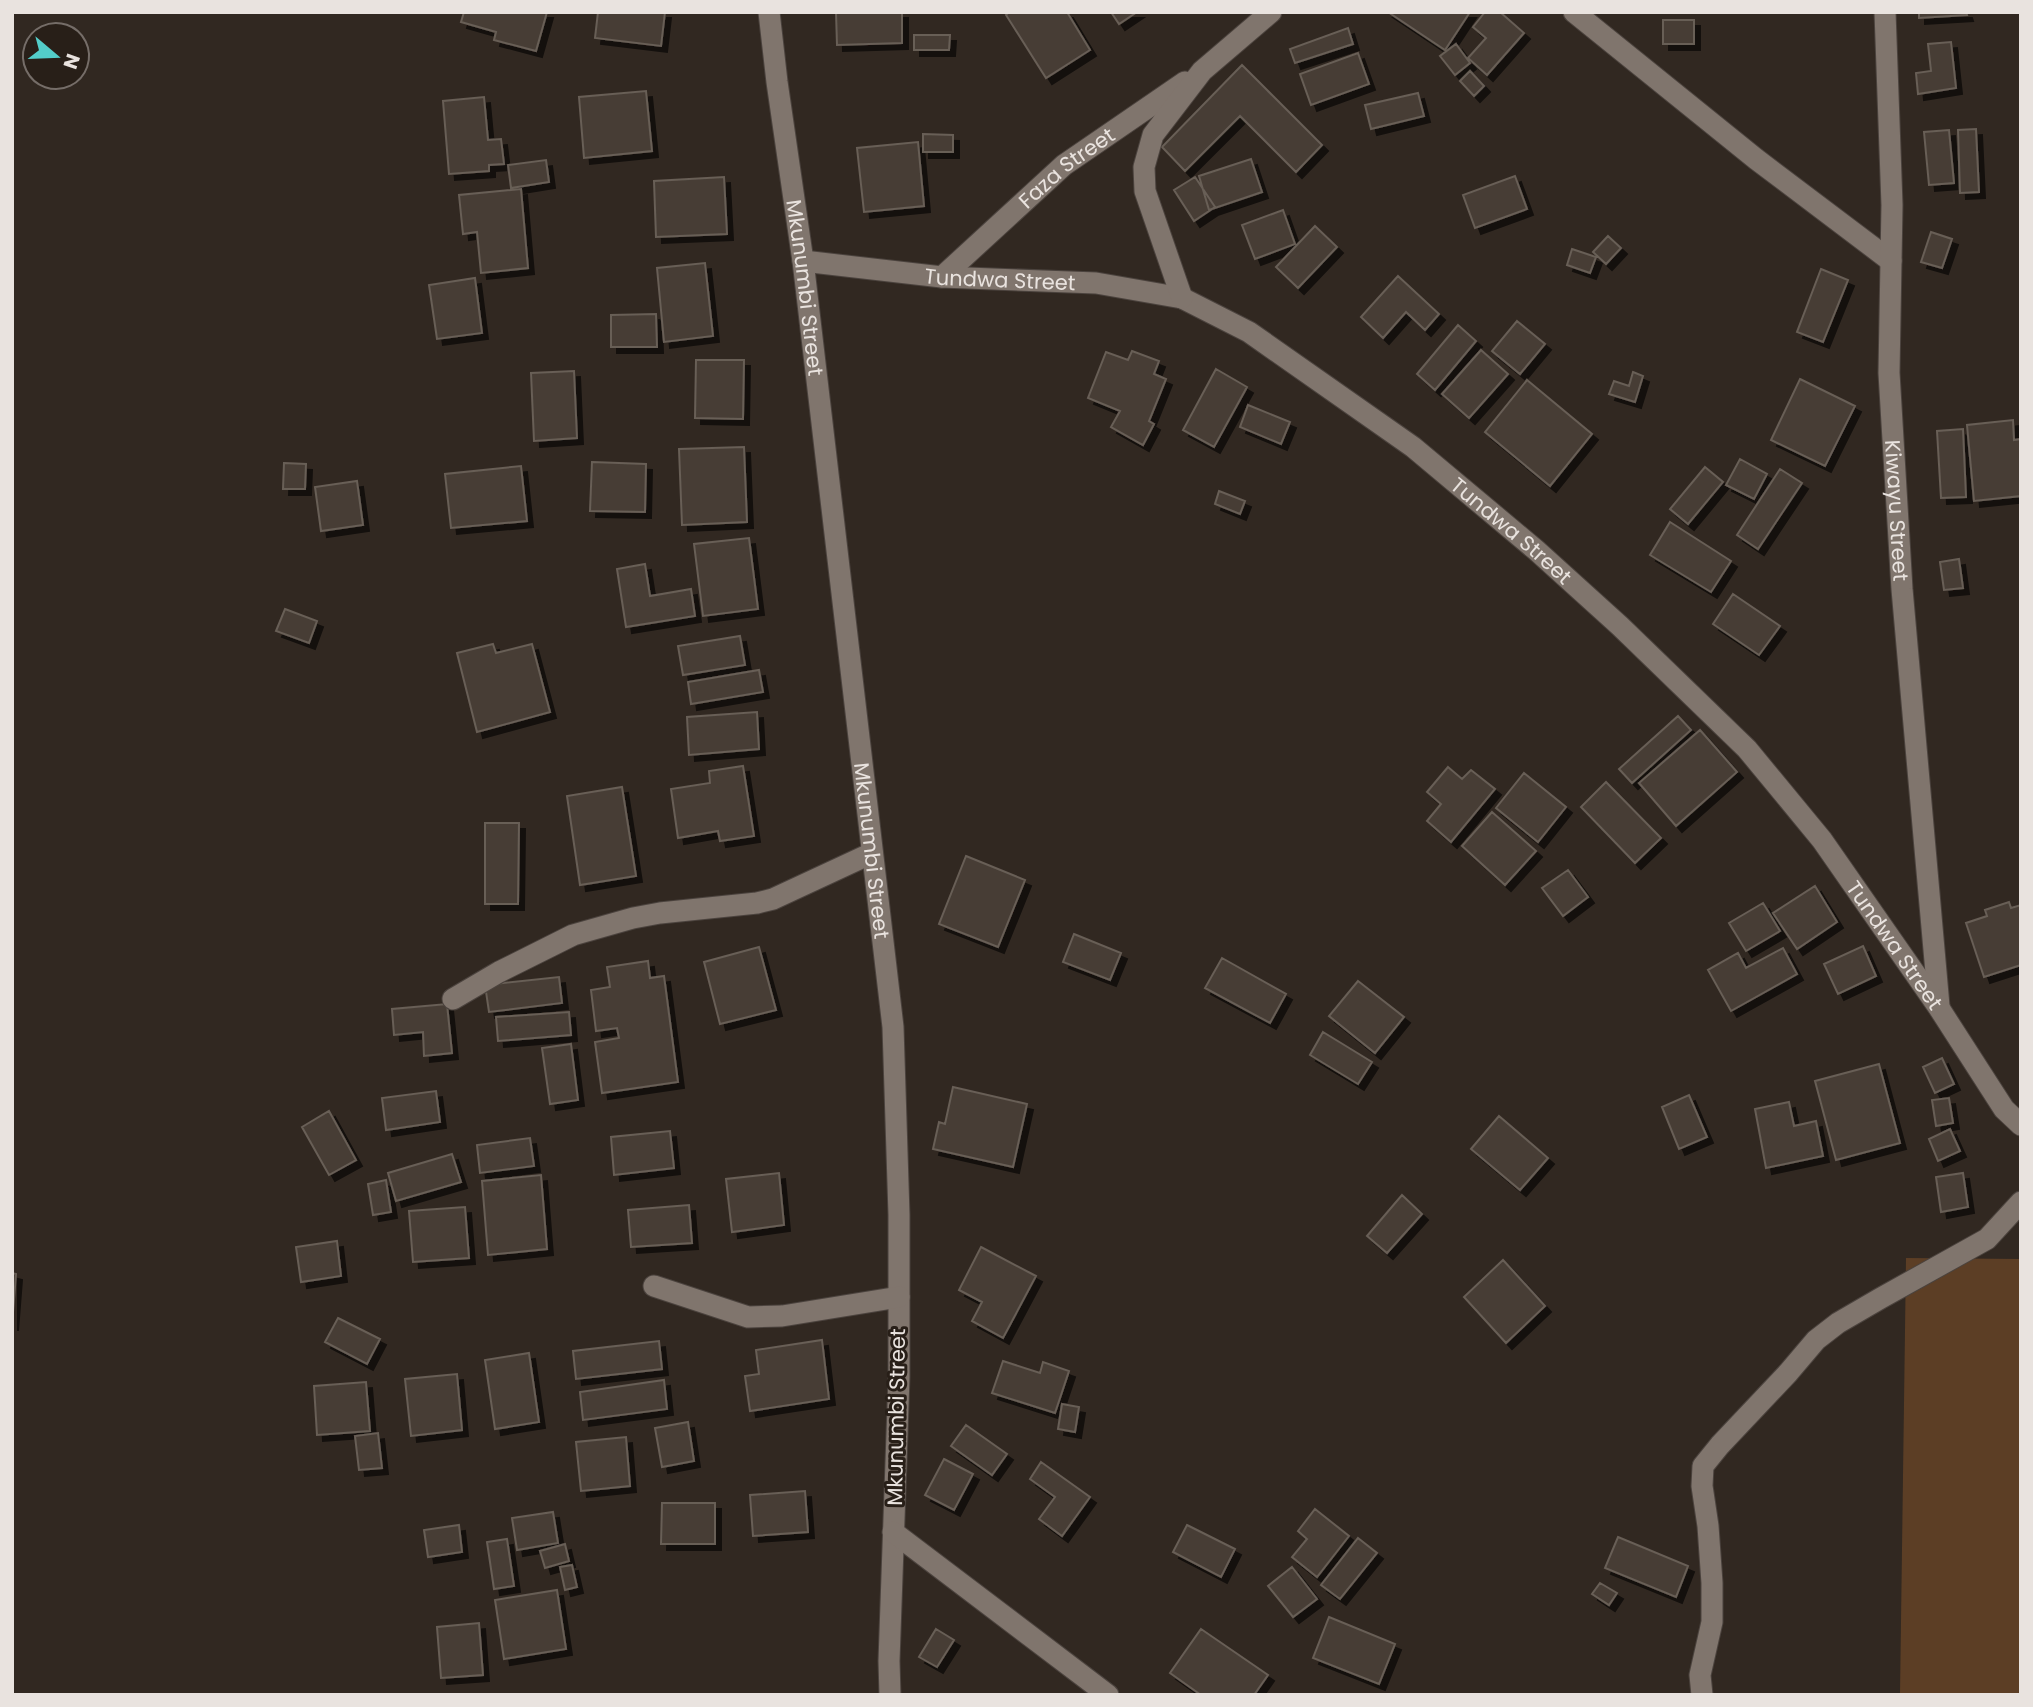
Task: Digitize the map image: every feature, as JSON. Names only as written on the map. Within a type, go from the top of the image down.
[{"type":"street","name":"Mkunumbi Street","points":[[769,12],[803,261],[893,1027],[899,1215],[899,1377],[890,1695]]},
{"type":"street","name":"Faza Street","points":[[942,277],[1065,165],[1202,71],[1271,12]]},
{"type":"street","points":[[1574,12],[1756,159],[1891,261]]},
{"type":"street","name":"Kiwayu Street","points":[[1885,12],[1892,205],[1889,373],[1902,575],[1939,1008]]},
{"type":"street","name":"Faza Street","points":[[1182,298],[1145,191],[1144,167],[1153,135],[1202,71]]},
{"type":"street","name":"Tundwa Street","points":[[803,261],[942,277],[1096,283],[1182,298],[1249,332],[1413,447],[1536,550],[1620,626],[1747,749],[1822,840],[1939,1008],[2004,1110],[2021,1125]]},
{"type":"street","points":[[453,999],[499,972],[573,935],[660,913],[757,904],[872,853]]},
{"type":"street","points":[[1702,1695],[1700,1675],[1712,1622],[1710,1547],[1702,1486],[1703,1466],[1816,1340],[1881,1298],[1987,1239],[2021,1202]]},
{"type":"street","points":[[654,1286],[748,1317],[782,1316],[899,1297]]},
{"type":"street","points":[[893,1532],[1108,1695]]},
{"type":"shaded area","points":[[1906,1258],[2021,1259],[2021,1695],[1900,1695]]},
{"type":"building","points":[[464,12],[547,12],[536,51],[494,40],[496,32],[461,22]]},
{"type":"building","points":[[598,12],[665,12],[661,46],[595,38]]},
{"type":"building","points":[[836,12],[902,12],[902,43],[837,45]]},
{"type":"building","points":[[1009,12],[1067,12],[1090,50],[1046,78],[1006,15]]},
{"type":"building","points":[[1111,12],[1137,12],[1119,24]]},
{"type":"building","points":[[1388,12],[1470,12],[1445,50]]},
{"type":"building","points":[[1485,12],[1500,12],[1524,33],[1487,75],[1468,58],[1486,38],[1473,27]]},
{"type":"building","points":[[1919,12],[1966,12],[1967,15],[1919,18]]},
{"type":"building","points":[[1663,20],[1694,20],[1694,44],[1663,44]]},
{"type":"building","points":[[1348,28],[1353,44],[1295,63],[1290,49]]},
{"type":"building","points":[[914,35],[950,35],[949,50],[914,50]]},
{"type":"building","points":[[1951,42],[1956,88],[1918,94],[1916,73],[1931,71],[1928,44]]},
{"type":"building","points":[[1456,44],[1470,63],[1455,75],[1440,56]]},
{"type":"building","points":[[1358,53],[1369,84],[1311,105],[1300,74]]},
{"type":"building","points":[[1242,65],[1322,145],[1296,172],[1240,116],[1185,171],[1162,147]]},
{"type":"building","points":[[1470,71],[1484,86],[1474,96],[1460,81]]},
{"type":"building","points":[[646,91],[652,151],[584,158],[579,97]]},
{"type":"building","points":[[1418,93],[1424,116],[1371,129],[1365,105]]},
{"type":"building","points":[[484,97],[488,140],[501,139],[504,164],[489,165],[489,171],[449,174],[443,101]]},
{"type":"building","points":[[1976,129],[1979,192],[1960,193],[1958,130]]},
{"type":"building","points":[[1949,130],[1954,183],[1929,185],[1924,132]]},
{"type":"building","points":[[923,134],[953,135],[953,152],[923,152]]},
{"type":"building","points":[[918,142],[924,206],[864,212],[857,148]]},
{"type":"building","points":[[1251,159],[1262,192],[1209,210],[1199,176]]},
{"type":"building","points":[[546,160],[549,182],[511,188],[508,165]]},
{"type":"building","points":[[1515,176],[1527,209],[1475,228],[1463,195]]},
{"type":"building","points":[[724,177],[727,234],[656,237],[654,181]]},
{"type":"building","points":[[1195,177],[1215,207],[1194,221],[1174,190]]},
{"type":"building","points":[[521,189],[528,268],[481,273],[477,232],[463,234],[459,195]]},
{"type":"building","points":[[1283,210],[1295,244],[1255,259],[1242,225]]},
{"type":"building","points":[[1315,226],[1337,247],[1298,288],[1276,267]]},
{"type":"building","points":[[1931,232],[1952,239],[1942,268],[1921,262]]},
{"type":"building","points":[[1608,236],[1621,248],[1606,264],[1593,252]]},
{"type":"building","points":[[1572,249],[1596,257],[1590,273],[1567,265]]},
{"type":"building","points":[[705,263],[713,336],[664,342],[657,268]]},
{"type":"building","points":[[1821,269],[1848,280],[1823,342],[1797,332]]},
{"type":"building","points":[[1398,276],[1439,314],[1425,330],[1406,312],[1383,338],[1361,317]]},
{"type":"building","points":[[475,278],[482,333],[437,339],[429,285]]},
{"type":"building","points":[[656,314],[657,347],[611,347],[611,315]]},
{"type":"building","points":[[1517,321],[1545,344],[1520,374],[1492,351]]},
{"type":"building","points":[[1458,325],[1476,341],[1435,390],[1417,374]]},
{"type":"building","points":[[1481,350],[1508,374],[1469,418],[1442,394]]},
{"type":"building","points":[[1132,351],[1159,361],[1154,374],[1166,379],[1149,421],[1154,424],[1143,445],[1111,427],[1120,411],[1088,398],[1106,352],[1128,360]]},
{"type":"building","points":[[696,360],[744,360],[743,419],[695,418]]},
{"type":"building","points":[[1216,369],[1247,387],[1214,447],[1183,430]]},
{"type":"building","points":[[574,371],[577,438],[534,441],[531,373]]},
{"type":"building","points":[[1633,372],[1643,376],[1635,402],[1609,394],[1614,381],[1629,386]]},
{"type":"building","points":[[1800,379],[1855,406],[1825,466],[1771,440]]},
{"type":"building","points":[[1527,380],[1592,434],[1550,486],[1485,432]]},
{"type":"building","points":[[1248,405],[1290,422],[1281,444],[1240,427]]},
{"type":"building","points":[[2013,420],[2014,440],[2021,439],[2021,496],[1974,501],[1967,425]]},
{"type":"building","points":[[1963,429],[1966,497],[1941,498],[1937,431]]},
{"type":"building","points":[[744,447],[747,522],[682,525],[679,449]]},
{"type":"building","points":[[1740,459],[1767,474],[1754,499],[1726,485]]},
{"type":"building","points":[[592,462],[646,464],[645,512],[590,511]]},
{"type":"building","points":[[284,463],[306,464],[305,489],[283,489]]},
{"type":"building","points":[[521,466],[527,521],[451,528],[445,474]]},
{"type":"building","points":[[1705,467],[1723,482],[1688,524],[1670,509]]},
{"type":"building","points":[[1780,469],[1802,483],[1758,549],[1737,535]]},
{"type":"building","points":[[357,481],[363,525],[321,531],[315,487]]},
{"type":"building","points":[[1219,491],[1245,501],[1240,514],[1215,504]]},
{"type":"building","points":[[1670,522],[1731,561],[1711,592],[1650,555]]},
{"type":"building","points":[[749,538],[758,609],[703,616],[694,544]]},
{"type":"building","points":[[1959,559],[1963,588],[1944,590],[1940,562]]},
{"type":"building","points":[[645,564],[650,596],[691,589],[695,616],[626,627],[617,569]]},
{"type":"building","points":[[1733,594],[1780,626],[1759,655],[1713,624]]},
{"type":"building","points":[[285,609],[317,621],[309,643],[276,631]]},
{"type":"building","points":[[740,636],[745,665],[683,675],[678,646]]},
{"type":"building","points":[[493,644],[496,653],[532,644],[550,712],[477,732],[457,653]]},
{"type":"building","points":[[759,670],[763,692],[691,704],[688,682]]},
{"type":"building","points":[[757,712],[759,749],[689,755],[687,717]]},
{"type":"building","points":[[1678,716],[1691,730],[1632,783],[1619,769]]},
{"type":"building","points":[[1700,730],[1737,772],[1676,826],[1639,783]]},
{"type":"building","points":[[743,766],[754,836],[720,841],[718,831],[678,838],[671,789],[710,783],[709,771]]},
{"type":"building","points":[[1448,767],[1462,779],[1471,770],[1495,789],[1451,842],[1427,821],[1441,804],[1427,792]]},
{"type":"building","points":[[1524,773],[1566,807],[1538,842],[1496,808]]},
{"type":"building","points":[[1606,782],[1661,838],[1635,863],[1581,807]]},
{"type":"building","points":[[622,787],[636,876],[580,885],[567,796]]},
{"type":"building","points":[[1492,812],[1536,851],[1505,885],[1462,846]]},
{"type":"building","points":[[485,823],[519,823],[518,904],[485,904]]},
{"type":"building","points":[[966,856],[1025,880],[998,947],[939,924]]},
{"type":"building","points":[[1568,870],[1588,897],[1563,916],[1542,888]]},
{"type":"building","points":[[1815,886],[1837,922],[1797,949],[1773,913]]},
{"type":"building","points":[[2009,902],[2011,908],[2021,905],[2021,965],[1984,977],[1966,923],[1987,916],[1985,910]]},
{"type":"building","points":[[1763,903],[1780,931],[1746,951],[1729,923]]},
{"type":"building","points":[[1074,934],[1121,953],[1110,980],[1063,962]]},
{"type":"building","points":[[1863,946],[1876,976],[1838,994],[1824,964]]},
{"type":"building","points":[[759,947],[776,1010],[720,1024],[704,962]]},
{"type":"building","points":[[1783,948],[1797,974],[1731,1011],[1708,970],[1738,953],[1746,968]]},
{"type":"building","points":[[1222,958],[1286,994],[1270,1023],[1205,988]]},
{"type":"building","points":[[648,961],[650,978],[664,976],[678,1082],[602,1093],[595,1042],[619,1038],[617,1028],[596,1031],[591,990],[610,987],[607,967]]},
{"type":"building","points":[[559,977],[562,1003],[489,1012],[485,985]]},
{"type":"building","points":[[1358,981],[1404,1017],[1375,1053],[1329,1016]]},
{"type":"building","points":[[447,1004],[452,1053],[424,1056],[423,1032],[394,1035],[392,1009]]},
{"type":"building","points":[[569,1012],[571,1035],[498,1041],[496,1017]]},
{"type":"building","points":[[1323,1032],[1372,1062],[1358,1084],[1310,1055]]},
{"type":"building","points":[[571,1044],[578,1100],[550,1104],[542,1048]]},
{"type":"building","points":[[1942,1058],[1954,1084],[1935,1093],[1923,1067]]},
{"type":"building","points":[[1879,1064],[1900,1143],[1836,1160],[1815,1081]]},
{"type":"building","points":[[953,1087],[1027,1104],[1013,1167],[933,1149],[939,1122],[945,1124]]},
{"type":"building","points":[[436,1091],[440,1122],[386,1130],[382,1098]]},
{"type":"building","points":[[1689,1095],[1707,1137],[1679,1149],[1662,1107]]},
{"type":"building","points":[[1949,1098],[1953,1123],[1936,1126],[1932,1100]]},
{"type":"building","points":[[1789,1102],[1794,1126],[1816,1121],[1823,1156],[1766,1168],[1755,1109]]},
{"type":"building","points":[[329,1111],[356,1160],[329,1175],[302,1127]]},
{"type":"building","points":[[1499,1116],[1548,1158],[1520,1190],[1471,1149]]},
{"type":"building","points":[[1950,1129],[1960,1151],[1938,1161],[1929,1139]]},
{"type":"building","points":[[670,1131],[674,1168],[614,1175],[611,1137]]},
{"type":"building","points":[[530,1138],[534,1166],[480,1173],[477,1145]]},
{"type":"building","points":[[452,1154],[461,1182],[396,1201],[388,1173]]},
{"type":"building","points":[[779,1173],[784,1225],[732,1232],[726,1179]]},
{"type":"building","points":[[1963,1173],[1968,1207],[1941,1212],[1936,1177]]},
{"type":"building","points":[[541,1175],[547,1249],[488,1255],[482,1181]]},
{"type":"building","points":[[386,1180],[391,1212],[373,1215],[368,1184]]},
{"type":"building","points":[[1402,1195],[1422,1214],[1387,1253],[1367,1236]]},
{"type":"building","points":[[689,1205],[692,1243],[631,1247],[628,1210]]},
{"type":"building","points":[[465,1207],[469,1258],[413,1262],[409,1211]]},
{"type":"building","points":[[337,1241],[341,1276],[301,1282],[296,1247]]},
{"type":"building","points":[[981,1247],[1036,1276],[1003,1338],[972,1321],[982,1302],[959,1290]]},
{"type":"building","points":[[1503,1260],[1545,1306],[1506,1343],[1464,1297]]},
{"type":"building","points":[[12,1273],[16,1274],[12,1325]]},
{"type":"building","points":[[338,1318],[380,1339],[367,1364],[325,1342]]},
{"type":"building","points":[[822,1340],[829,1399],[750,1411],[745,1376],[759,1374],[756,1350]]},
{"type":"building","points":[[659,1341],[662,1369],[576,1379],[573,1351]]},
{"type":"building","points":[[529,1353],[539,1422],[495,1429],[485,1360]]},
{"type":"building","points":[[1003,1361],[1040,1373],[1043,1362],[1069,1371],[1055,1413],[992,1393]]},
{"type":"building","points":[[457,1374],[462,1430],[411,1436],[405,1379]]},
{"type":"building","points":[[664,1380],[667,1409],[583,1420],[580,1392]]},
{"type":"building","points":[[366,1382],[370,1431],[317,1435],[314,1386]]},
{"type":"building","points":[[1062,1404],[1079,1407],[1075,1432],[1058,1429]]},
{"type":"building","points":[[688,1422],[694,1461],[662,1467],[655,1428]]},
{"type":"building","points":[[966,1425],[1007,1454],[992,1475],[951,1446]]},
{"type":"building","points":[[378,1433],[382,1468],[359,1470],[355,1436]]},
{"type":"building","points":[[626,1437],[630,1486],[581,1491],[576,1442]]},
{"type":"building","points":[[944,1459],[973,1474],[954,1510],[925,1495]]},
{"type":"building","points":[[1041,1462],[1090,1497],[1062,1536],[1039,1519],[1055,1497],[1030,1479]]},
{"type":"building","points":[[805,1491],[808,1532],[753,1536],[750,1495]]},
{"type":"building","points":[[662,1503],[715,1503],[715,1544],[661,1544]]},
{"type":"building","points":[[1315,1509],[1349,1536],[1317,1577],[1292,1557],[1307,1539],[1298,1531]]},
{"type":"building","points":[[553,1512],[558,1543],[517,1550],[512,1518]]},
{"type":"building","points":[[459,1525],[462,1552],[428,1557],[424,1530]]},
{"type":"building","points":[[1187,1525],[1235,1549],[1221,1577],[1173,1552]]},
{"type":"building","points":[[1618,1537],[1688,1566],[1676,1597],[1605,1568]]},
{"type":"building","points":[[1358,1538],[1377,1553],[1340,1599],[1321,1585]]},
{"type":"building","points":[[507,1539],[514,1586],[494,1589],[487,1542]]},
{"type":"building","points":[[565,1544],[569,1561],[545,1568],[540,1551]]},
{"type":"building","points":[[572,1565],[577,1587],[565,1590],[560,1567]]},
{"type":"building","points":[[1292,1567],[1317,1599],[1293,1617],[1268,1586]]},
{"type":"building","points":[[1600,1583],[1617,1593],[1609,1605],[1592,1594]]},
{"type":"building","points":[[557,1590],[566,1649],[504,1659],[495,1600]]},
{"type":"building","points":[[1329,1617],[1395,1644],[1379,1684],[1313,1658]]},
{"type":"building","points":[[479,1623],[483,1675],[441,1678],[437,1627]]},
{"type":"building","points":[[936,1629],[954,1640],[937,1667],[919,1657]]},
{"type":"building","points":[[1201,1629],[1268,1675],[1254,1695],[1201,1695],[1170,1673]]}]
